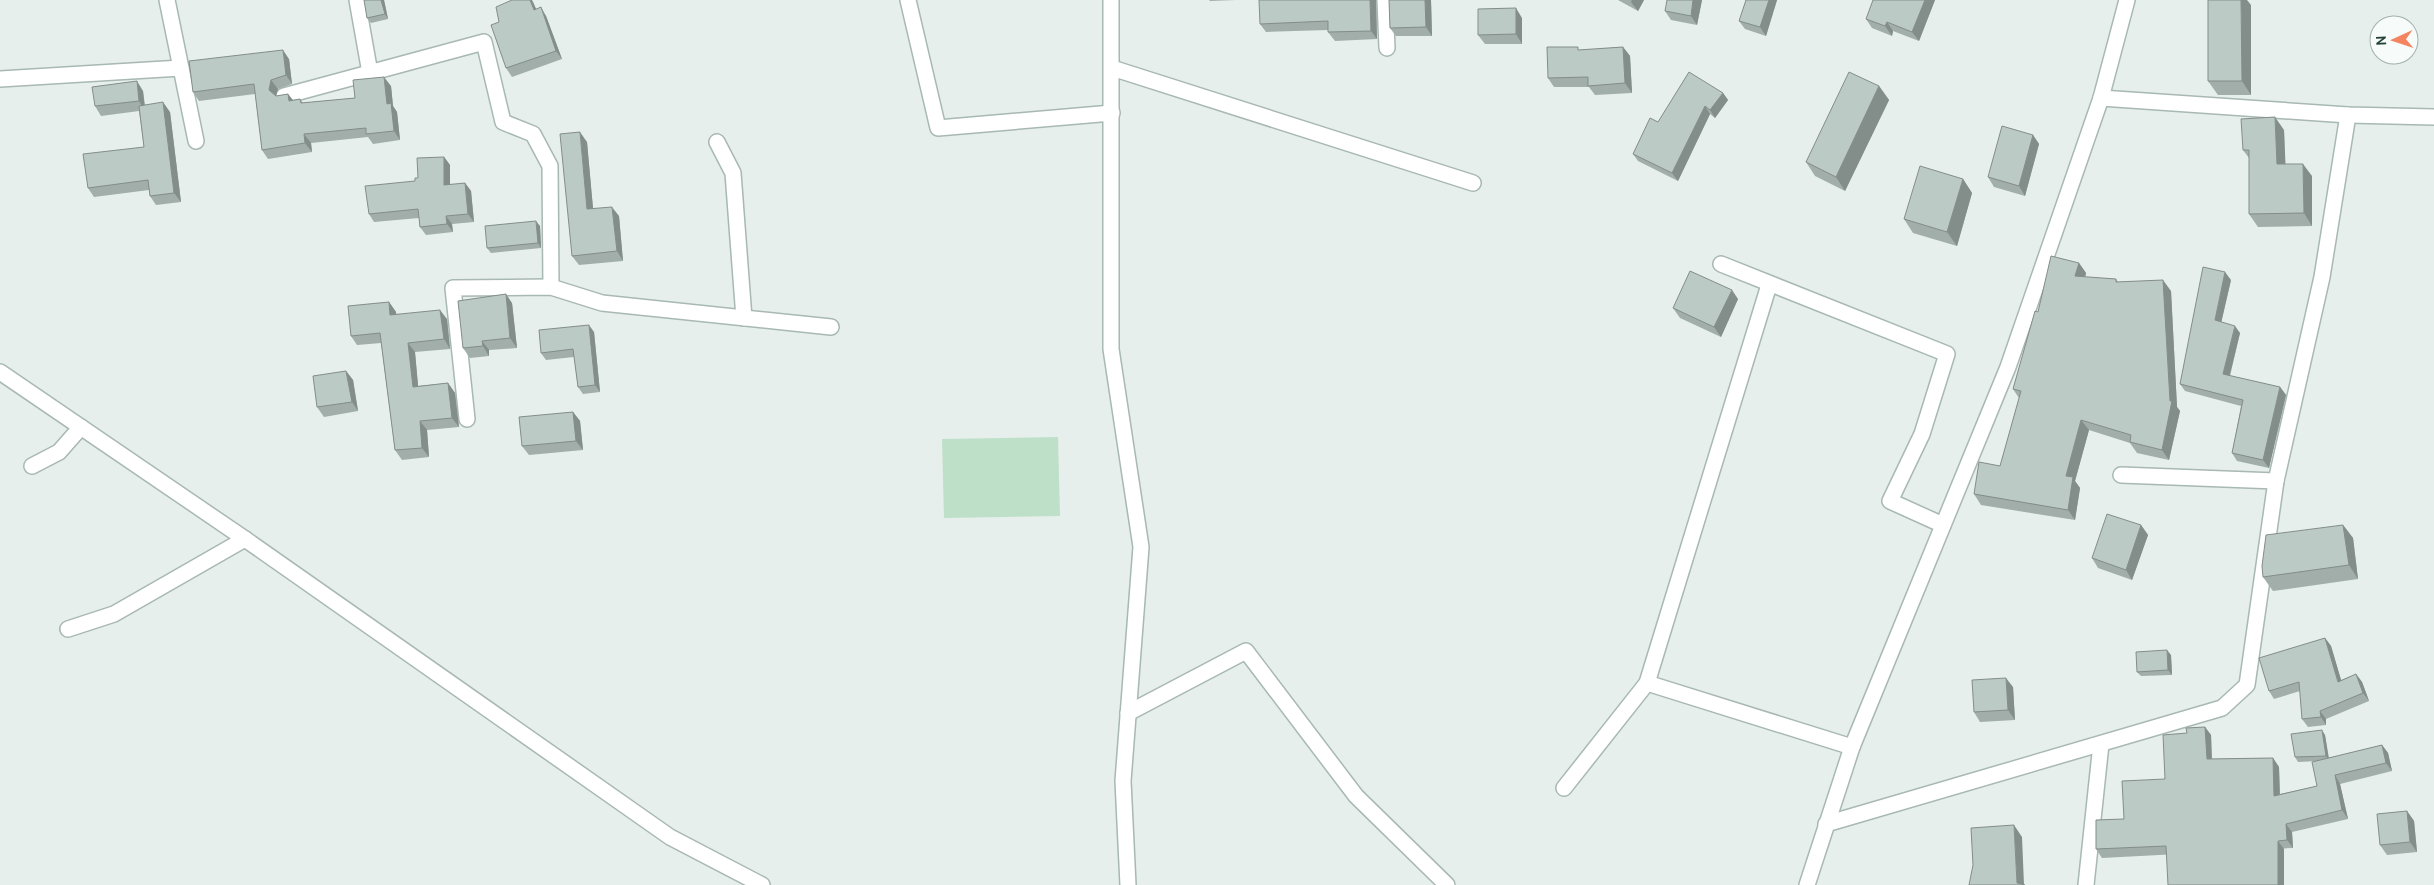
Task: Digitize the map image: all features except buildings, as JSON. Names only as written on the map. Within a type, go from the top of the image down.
[{"type":"street","points":[[167,0],[196,141]]},
{"type":"street","points":[[357,0],[370,72]]},
{"type":"street","points":[[908,0],[938,128],[1112,113]]},
{"type":"street","points":[[1111,0],[1111,349],[1141,547],[1122,781],[1128,885]]},
{"type":"street","points":[[1385,0],[1387,48]]},
{"type":"street","points":[[1807,885],[1852,746],[2008,367],[2101,98],[2127,0]]},
{"type":"street","points":[[284,96],[484,42],[503,122],[533,134],[550,166],[551,287]]},
{"type":"street","points":[[0,79],[181,68]]},
{"type":"street","points":[[1112,68],[1474,183]]},
{"type":"street","points":[[2101,98],[2348,115],[2434,117]]},
{"type":"street","points":[[1826,824],[2222,708],[2247,685],[2276,481],[2322,276],[2348,115]]},
{"type":"street","points":[[717,142],[733,173],[744,318]]},
{"type":"street","points":[[1721,264],[1769,285],[1947,354],[1922,434],[1890,501],[1943,525]]},
{"type":"street","points":[[1564,788],[1647,683],[1769,285]]},
{"type":"street","points":[[467,419],[454,288],[551,287],[602,304],[831,327]]},
{"type":"street","points":[[0,372],[245,539],[670,837],[762,885]]},
{"type":"street","points":[[32,466],[59,452],[81,427]]},
{"type":"street","points":[[2122,475],[2276,481]]},
{"type":"street","points":[[68,629],[114,614],[245,539]]},
{"type":"street","points":[[1128,713],[1246,651],[1356,796],[1447,885]]},
{"type":"street","points":[[1647,683],[1852,746]]},
{"type":"street","points":[[2086,885],[2101,744]]},
{"type":"green space","points":[[1058,437],[1060,516],[944,518],[942,439]]}]
